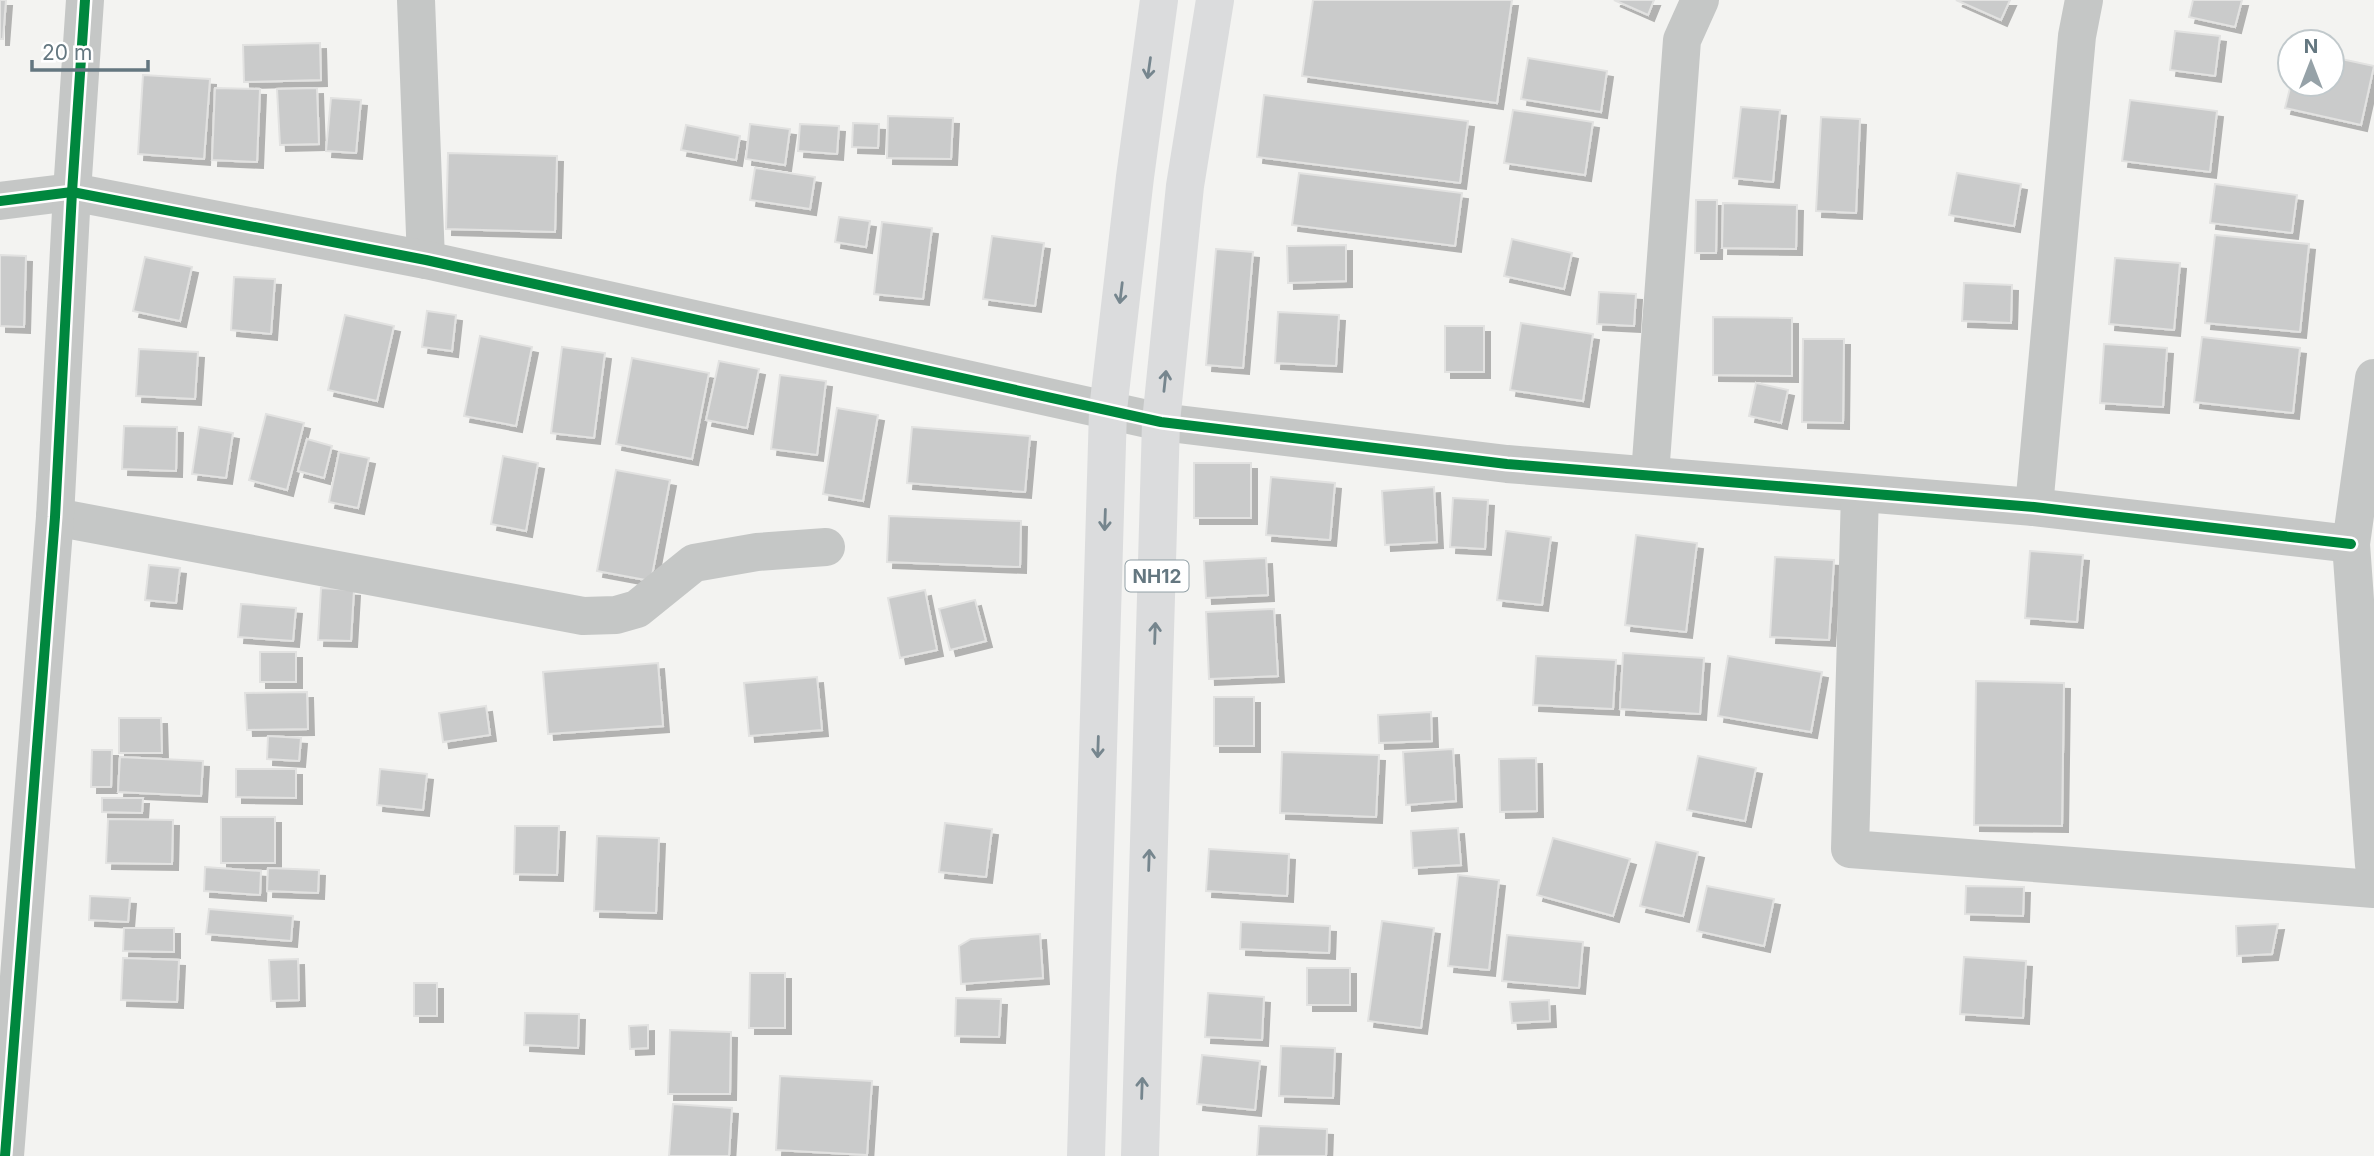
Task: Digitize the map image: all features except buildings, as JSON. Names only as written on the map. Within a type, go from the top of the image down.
[{"type":"highway","name":"NH12","points":[[1086,1156],[1108,410],[1158,0]]},
{"type":"highway","name":"NH12","points":[[1140,1156],[1161,422],[1185,186],[1215,0]]},
{"type":"street","points":[[5,1156],[55,517],[85,0]]},
{"type":"street","points":[[416,0],[426,260]]},
{"type":"street","points":[[1650,475],[1682,40],[1700,0]]},
{"type":"street","points":[[2034,507],[2077,36],[2084,0]]},
{"type":"street","points":[[0,201],[72,192],[426,260],[1161,422],[1507,464],[2359,536]]},
{"type":"street","points":[[2374,378],[2359,536],[2374,865]]},
{"type":"street","points":[[1860,492],[1850,849],[2374,889]]},
{"type":"street","points":[[55,517],[583,616],[616,615],[637,609],[694,563],[757,552],[826,547]]},
{"type":"cycle path","points":[[5,1156],[55,517],[85,0]]},
{"type":"cycle path","points":[[0,201],[72,192],[426,260],[1161,422],[1507,464],[2034,507],[2351,544]]}]
